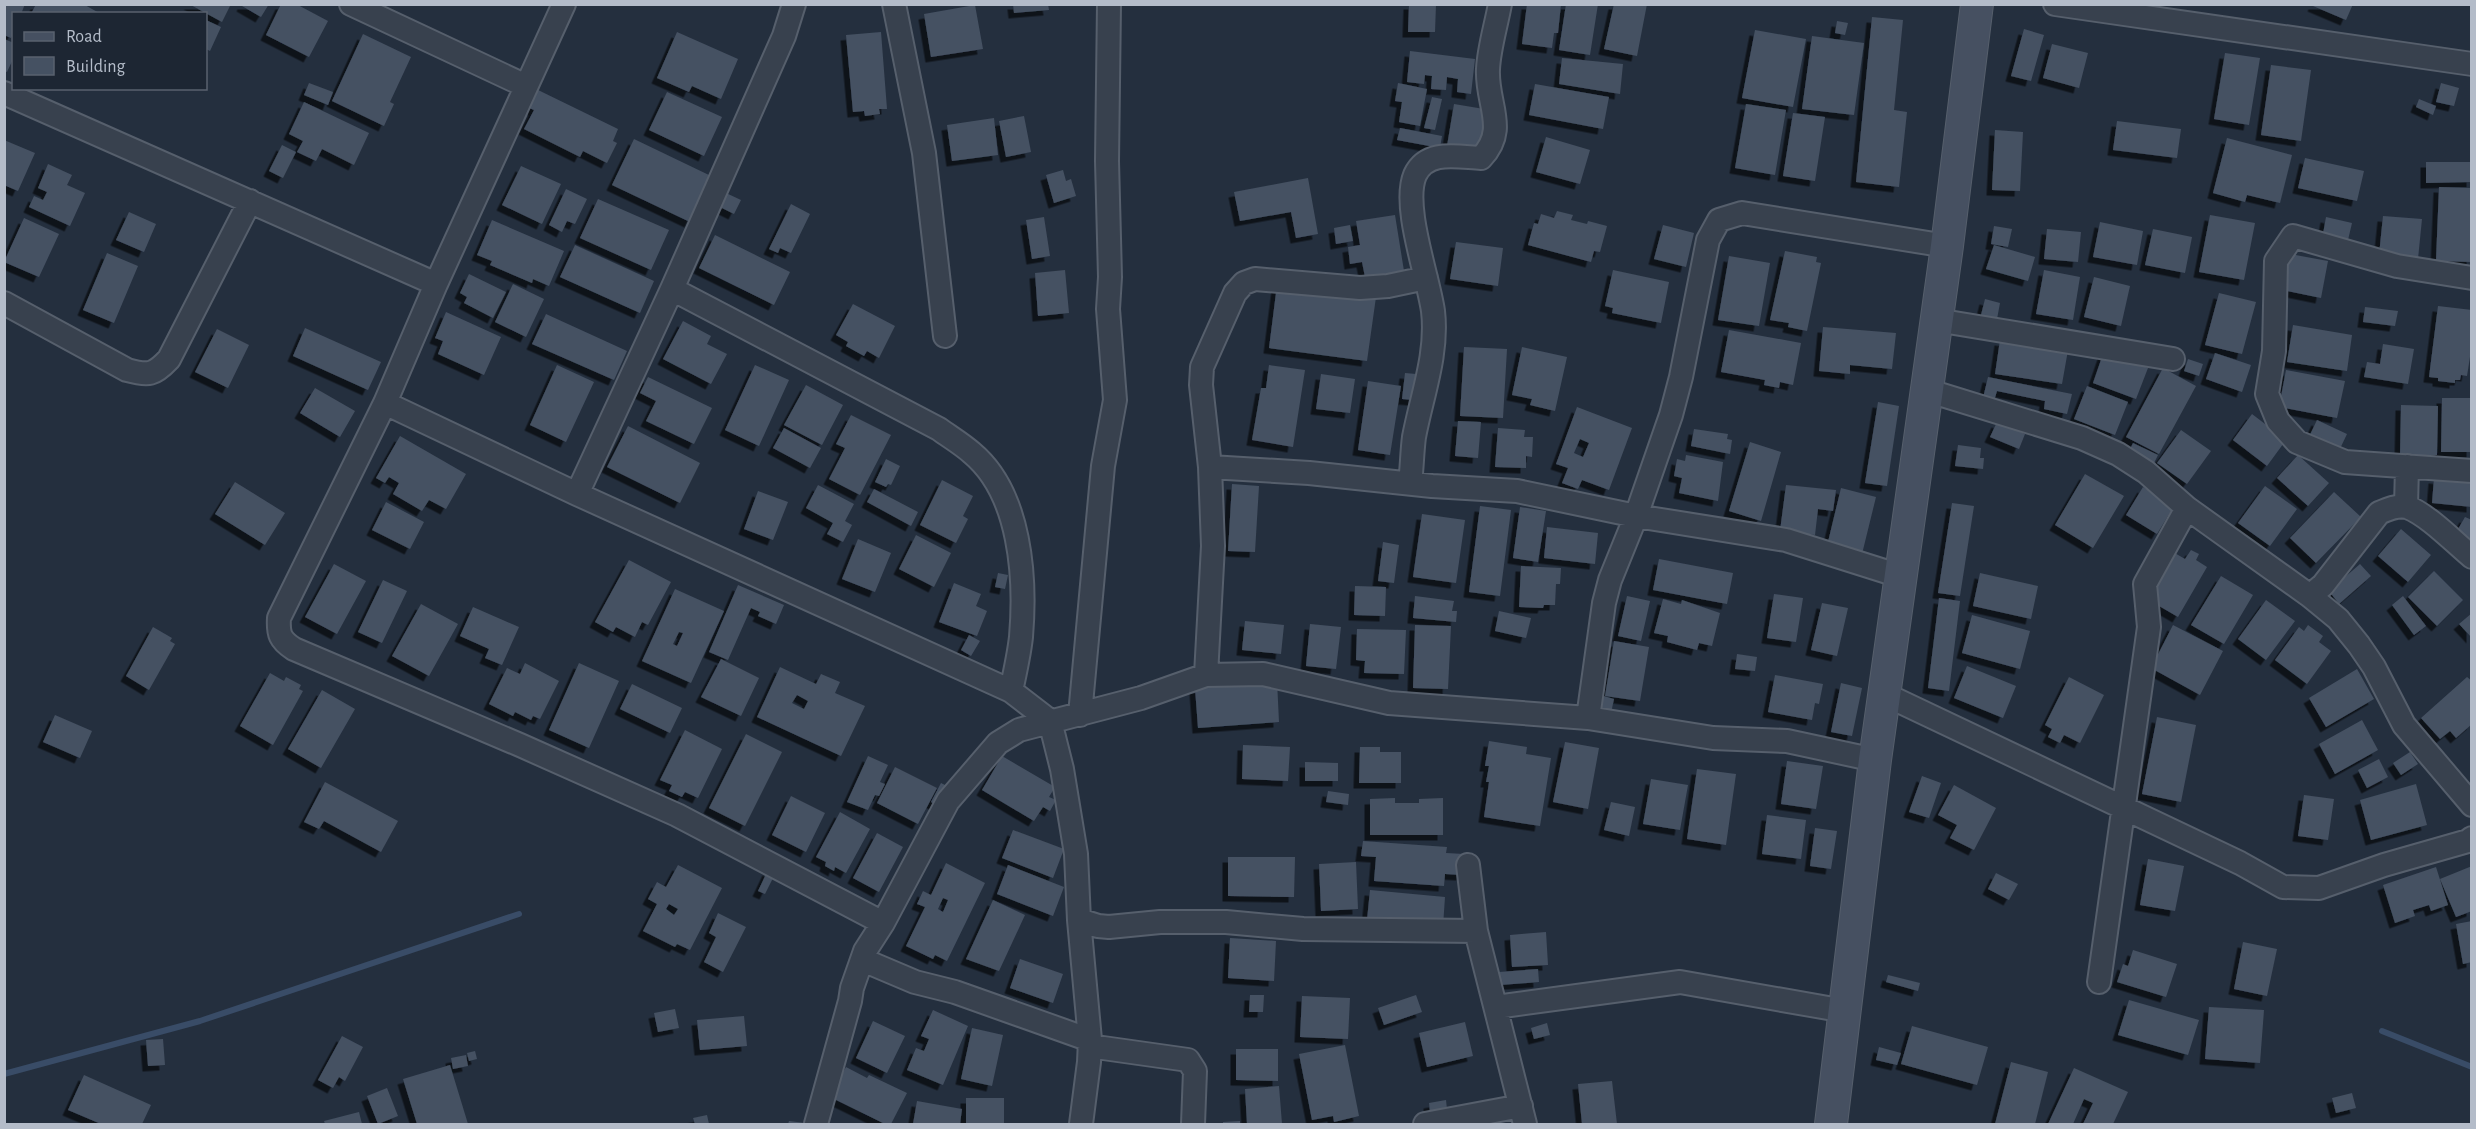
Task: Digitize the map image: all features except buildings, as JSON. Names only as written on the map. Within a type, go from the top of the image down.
[{"type":"main road","points":[[1831,1125],[1875,760],[1947,246],[1977,4]]},
{"type":"street","points":[[351,4],[526,86]]},
{"type":"street","points":[[564,4],[436,284],[385,403],[279,618],[278,633],[282,641],[294,649],[677,815],[883,923]]},
{"type":"street","points":[[578,494],[784,36],[794,4]]},
{"type":"street","points":[[894,4],[924,153],[945,336]]},
{"type":"street","points":[[1080,715],[1103,466],[1115,400],[1108,309],[1110,277],[1107,161],[1109,4]]},
{"type":"street","points":[[1410,483],[1414,440],[1430,368],[1434,335],[1433,310],[1414,222],[1411,192],[1415,174],[1426,162],[1437,155],[1480,158],[1494,141],[1496,127],[1488,68],[1500,4]]},
{"type":"street","points":[[2055,4],[2472,64]]},
{"type":"street","points":[[4,93],[436,284]]},
{"type":"street","points":[[4,303],[127,370],[145,375],[158,371],[169,359],[250,201]]},
{"type":"street","points":[[1588,718],[1604,603],[1610,580],[1636,516],[1671,415],[1708,240],[1719,220],[1742,213],[1947,246]]},
{"type":"street","points":[[2472,278],[2397,266],[2293,236],[2276,261],[2274,351],[2267,394],[2278,421],[2297,442],[2345,462],[2472,471]]},
{"type":"street","points":[[1206,675],[1213,556],[1210,467],[1201,386],[1202,367],[1235,293],[1244,283],[1256,279],[1360,288],[1388,286],[1426,278]]},
{"type":"street","points":[[672,289],[939,429],[974,453],[996,481],[1010,514],[1021,558],[1023,597],[1021,639],[1011,691]]},
{"type":"street","points":[[1936,320],[2173,359]]},
{"type":"street","points":[[1926,390],[2082,438],[2118,454],[2146,472],[2187,508],[2310,596],[2338,619],[2359,645],[2374,667],[2404,724],[2472,805]]},
{"type":"street","points":[[385,403],[578,494],[1011,691],[1050,721],[1062,769],[1076,854],[1089,1043],[1089,1062],[1081,1125]]},
{"type":"street","points":[[2406,507],[2407,466]]},
{"type":"street","points":[[1210,467],[1309,472],[1517,491],[1636,516],[1786,540],[1900,576]]},
{"type":"street","points":[[2310,596],[2323,585],[2379,513],[2391,507],[2406,507],[2420,515],[2472,557]]},
{"type":"street","points":[[2099,982],[2149,627],[2145,584],[2187,508]]},
{"type":"street","points":[[816,1125],[852,988],[871,940],[883,923],[957,789],[998,743],[1019,730],[1142,698],[1206,675],[1263,674],[1389,703],[1588,718],[1713,738],[1787,741],[1875,760]]},
{"type":"street","points":[[1884,694],[2240,863],[2283,887],[2319,888],[2472,838]]},
{"type":"street","points":[[1425,1125],[1523,1115],[1476,931],[1468,865]]},
{"type":"street","points":[[1079,920],[1109,927],[1160,922],[1196,922],[1296,926],[1303,929],[1476,931]]},
{"type":"street","points":[[863,960],[915,982],[955,992],[1089,1043],[1188,1060],[1195,1071],[1193,1125]]},
{"type":"street","points":[[1496,1007],[1680,982],[1845,1011]]},
{"type":"waterway","points":[[4,1074],[200,1021],[519,914]]},
{"type":"waterway","points":[[2382,1031],[2472,1067]]}]
